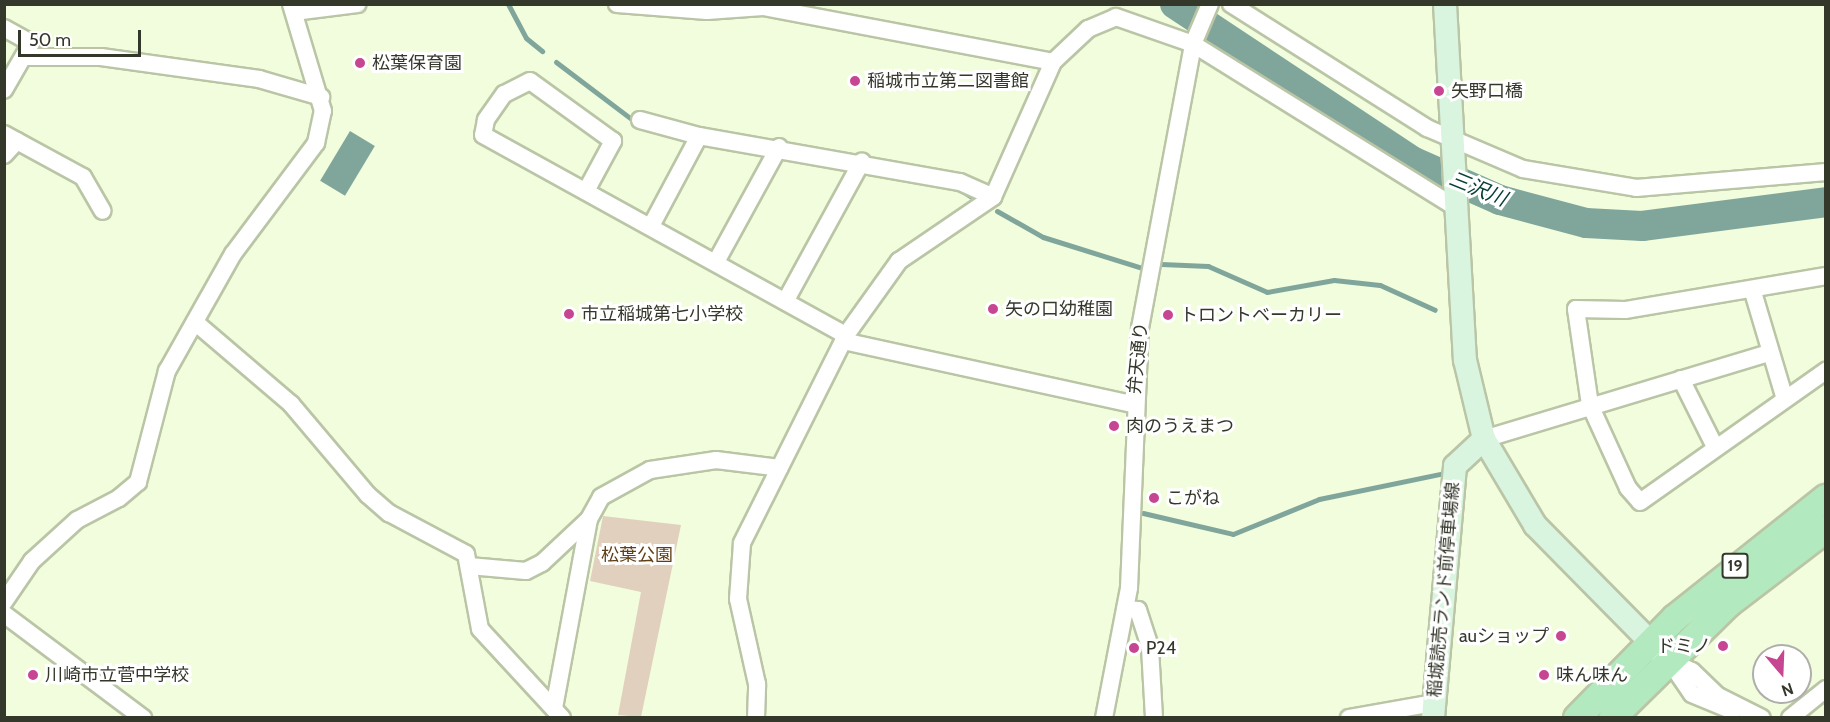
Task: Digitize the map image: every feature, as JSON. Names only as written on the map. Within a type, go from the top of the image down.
[{"type":"main road","points":[[1445,4],[1465,360],[1484,439],[1535,525],[1659,650]]},
{"type":"main road","name":"稲城読売ランド前停車場線","points":[[1434,710],[1455,466],[1484,439]]},
{"type":"main road","name":"19","points":[[1612,717],[1659,650],[1740,562],[1826,498]]},
{"type":"main road","name":"19","points":[[1577,717],[1659,650],[1826,529]]},
{"type":"street","points":[[4,602],[32,561],[77,520],[138,482],[166,371],[233,254],[315,143],[322,128],[321,97],[292,8],[357,4]]},
{"type":"street","points":[[617,4],[707,10],[763,7],[1053,62]]},
{"type":"street","name":"弁天通り","points":[[1104,717],[1125,609],[1133,404],[1151,262],[1193,44],[1210,4]]},
{"type":"street","points":[[1231,4],[1452,147],[1523,169],[1636,188],[1826,172]]},
{"type":"street","points":[[756,717],[757,684],[738,599],[737,568],[742,543],[844,338],[899,261],[993,197],[1053,62],[1101,19],[1116,17],[1193,44],[1456,204]]},
{"type":"street","points":[[4,28],[31,43],[4,90]]},
{"type":"street","points":[[24,57],[101,57],[259,79],[321,97]]},
{"type":"street","points":[[586,190],[613,141],[530,81],[504,94],[486,120],[483,135],[786,300],[844,338],[1133,404]]},
{"type":"street","points":[[640,120],[699,136],[862,161],[960,182],[993,197]]},
{"type":"street","points":[[651,226],[699,136]]},
{"type":"street","points":[[4,155],[11,137],[83,177],[103,211]]},
{"type":"street","points":[[716,262],[779,147]]},
{"type":"street","points":[[786,300],[862,161]]},
{"type":"street","points":[[1826,276],[1753,292],[1625,310],[1576,309],[1590,405],[1628,488],[1640,502],[1784,396],[1826,371]]},
{"type":"street","points":[[1753,292],[1768,353],[1784,396]]},
{"type":"street","points":[[195,322],[291,404],[368,495],[389,513],[466,554],[480,628],[561,715]]},
{"type":"street","points":[[1484,439],[1590,405],[1768,353]]},
{"type":"street","points":[[1682,379],[1715,447]]},
{"type":"street","points":[[561,715],[589,519],[601,497],[650,470],[716,460],[780,468]]},
{"type":"street","points":[[469,566],[526,571],[589,519]]},
{"type":"street","points":[[1125,609],[1138,610],[1150,648],[1154,717]]},
{"type":"street","points":[[4,614],[142,717]]},
{"type":"street","points":[[1659,650],[1692,694],[1712,706],[1756,716]]},
{"type":"street","points":[[1790,717],[1826,688]]},
{"type":"street","points":[[1349,717],[1434,710]]},
{"type":"green space","name":"松葉公園","points":[[603,516],[681,525],[641,717],[618,715],[641,592],[590,581]]},
{"type":"water","points":[[350,131],[375,146],[345,196],[320,181]]},
{"type":"waterway","points":[[508,4],[526,38],[542,51]]},
{"type":"waterway","name":"三沢川","points":[[1175,4],[1414,162],[1500,200],[1586,223],[1642,226],[1826,202]]},
{"type":"waterway","points":[[556,62],[638,124]]},
{"type":"waterway","points":[[962,191],[973,198]]},
{"type":"waterway","points":[[997,211],[1043,237],[1139,267]]},
{"type":"waterway","points":[[1161,264],[1208,266],[1267,292],[1334,280],[1380,285],[1435,310]]},
{"type":"waterway","points":[[1143,513],[1233,534],[1319,499],[1440,474]]},
{"type":"place","name":"松葉保育園","points":[[360,63]]},
{"type":"place","name":"稲城市立第二図書館","points":[[855,81]]},
{"type":"place","name":"矢野口橋","points":[[1439,91]]},
{"type":"place","name":"矢の口幼稚園","points":[[993,309]]},
{"type":"place","name":"市立稲城第七小学校","points":[[569,314]]},
{"type":"place","name":"トロントベーカリー","points":[[1168,315]]},
{"type":"place","name":"肉のうえまつ","points":[[1114,426]]},
{"type":"place","name":"こがね","points":[[1154,498]]},
{"type":"place","name":"auショップ","points":[[1561,636]]},
{"type":"place","name":"ドミノ","points":[[1723,646]]},
{"type":"place","name":"P24","points":[[1134,648]]},
{"type":"place","name":"川崎市立菅中学校","points":[[33,675]]},
{"type":"place","name":"味ん味ん","points":[[1544,675]]}]
